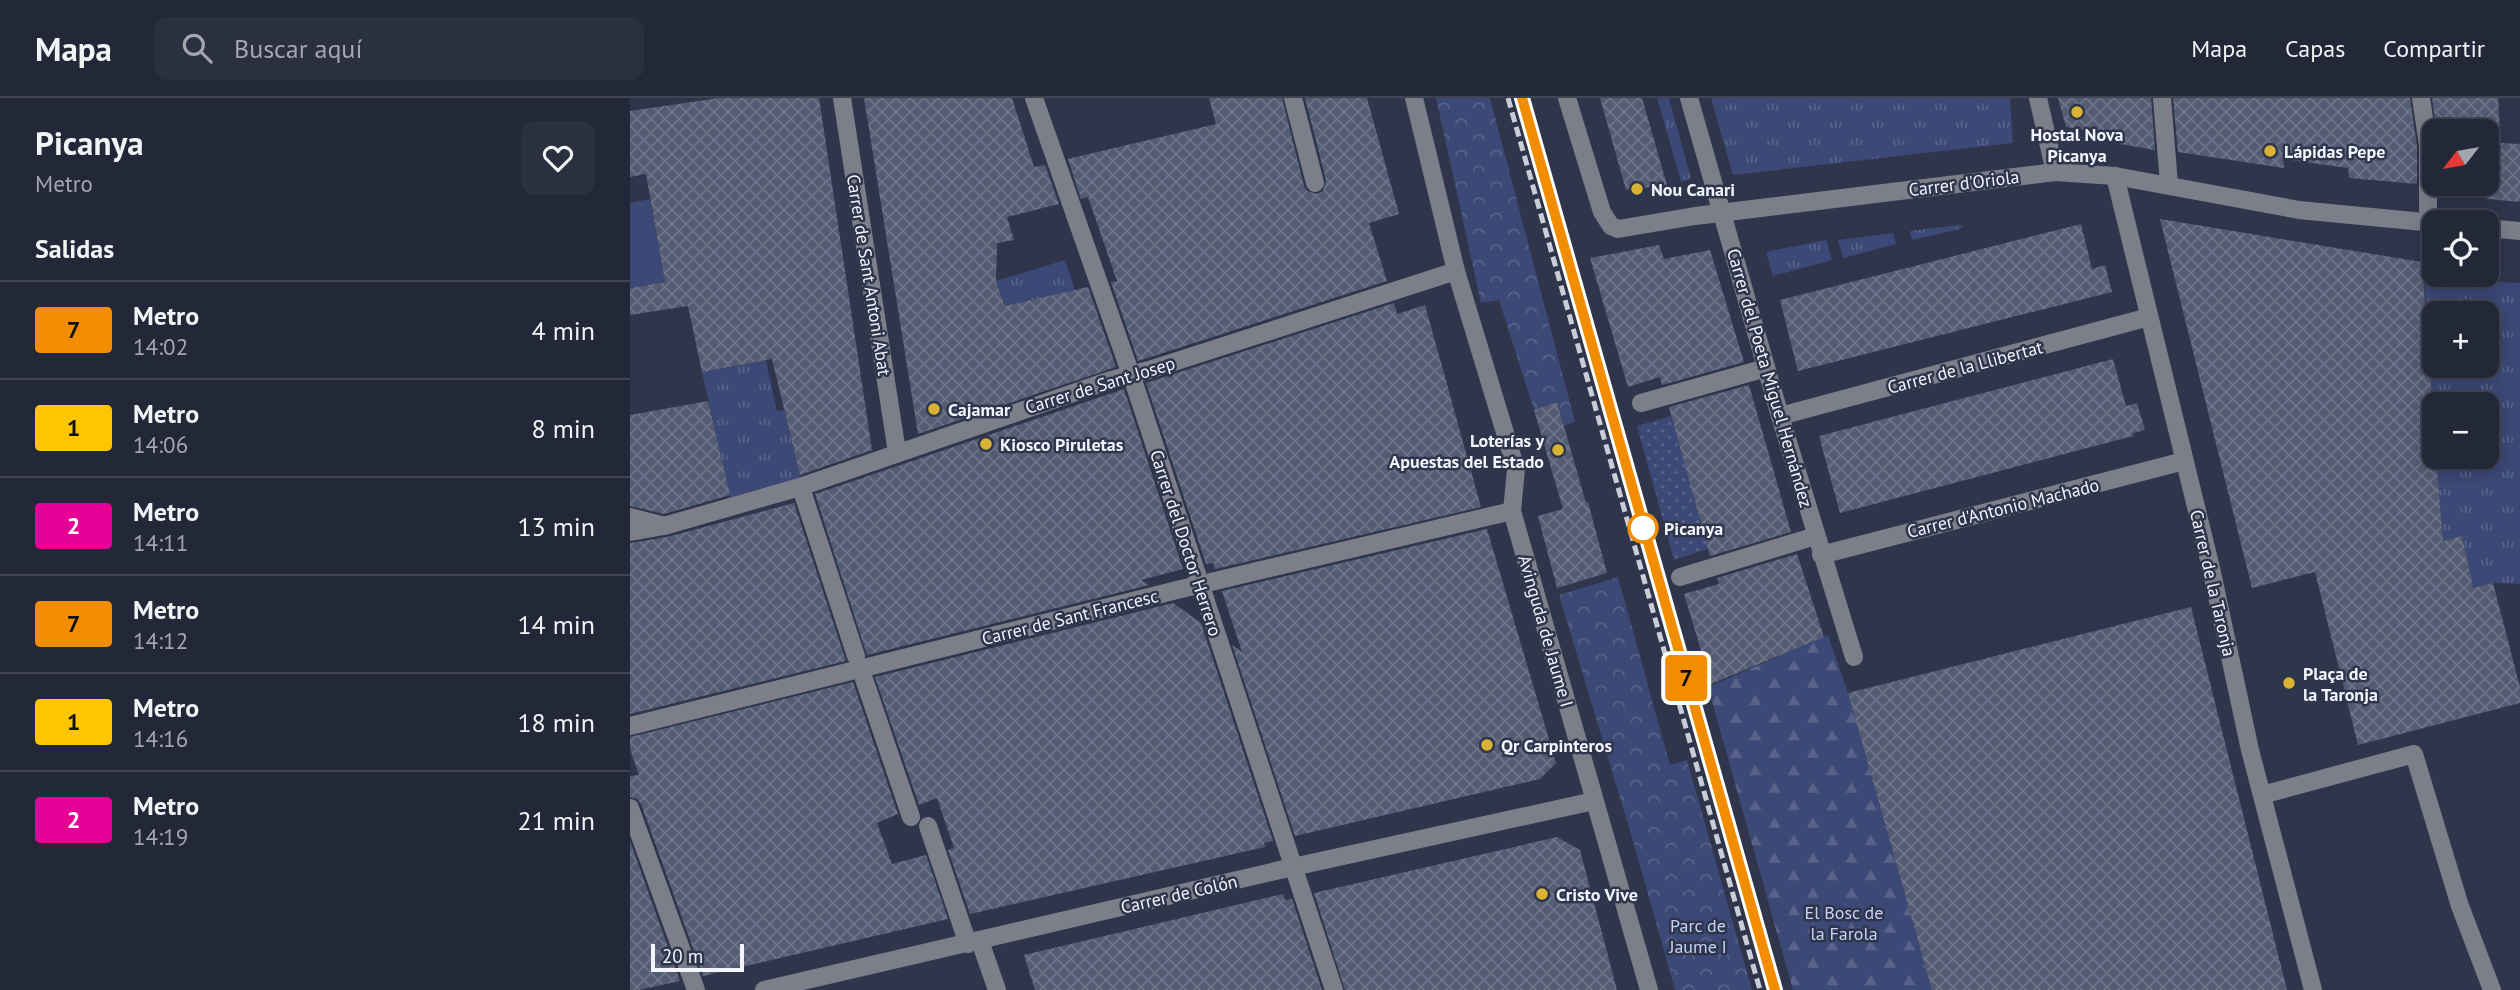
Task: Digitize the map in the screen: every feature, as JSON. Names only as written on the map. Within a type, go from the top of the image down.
[{"type":"street","name":"Carrer de Sant Antoni Abat","points":[[842,98],[897,452]]},
{"type":"street","name":"Carrer del Doctor Herrero","points":[[1034,98],[1130,374],[1334,990]]},
{"type":"street","points":[[1293,98],[1315,183]]},
{"type":"street","name":"Avinguda de Jaume I","points":[[1413,98],[1456,271],[1516,469],[1512,511],[1649,990]]},
{"type":"street","name":"Carrer d'Oriola","points":[[1567,98],[1602,212],[1611,226],[1618,229],[1695,216],[1721,215],[2055,172],[2115,176],[2169,184],[2299,210],[2422,221]]},
{"type":"street","name":"Carrer del Poeta Miguel Hernández","points":[[1689,98],[1821,555],[1854,657]]},
{"type":"street","points":[[2038,98],[2055,172]]},
{"type":"street","points":[[2162,98],[2169,184]]},
{"type":"street","points":[[2421,98],[2428,145],[2431,210]]},
{"type":"street","name":"Carrer de la Taronja","points":[[2115,176],[2211,568],[2250,750],[2313,990]]},
{"type":"street","points":[[2499,229],[2520,231]]},
{"type":"street","name":"Carrer de Sant Josep","points":[[630,532],[664,526],[800,487],[1130,374],[1456,271]]},
{"type":"street","name":"Carrer de la Llibertat","points":[[1780,416],[2149,317]]},
{"type":"street","points":[[1641,402],[1766,368]]},
{"type":"street","name":"Carrer d'Antonio Machado","points":[[1821,555],[2184,461]]},
{"type":"street","points":[[803,494],[856,656]]},
{"type":"street","name":"Carrer de Sant Francesc","points":[[630,726],[1199,585],[1512,511]]},
{"type":"street","points":[[630,517],[650,520],[664,526]]},
{"type":"street","points":[[1679,576],[1816,536]]},
{"type":"street","points":[[864,679],[911,817]]},
{"type":"street","points":[[2262,795],[2414,754],[2460,906],[2492,990]]},
{"type":"street","name":"Carrer de Colón","points":[[764,990],[1293,867],[1594,801]]},
{"type":"street","points":[[630,808],[696,990]]},
{"type":"street","points":[[928,826],[974,942],[998,990]]},
{"type":"green space","points":[[1436,98],[1490,98],[1575,422],[1564,426],[1557,402],[1534,410],[1499,300],[1481,303]]},
{"type":"green space","points":[[1657,98],[1669,98],[1691,178],[1681,182]]},
{"type":"green space","points":[[1711,98],[2010,98],[2013,143],[1733,175]]},
{"type":"green space","points":[[650,199],[665,282],[630,288],[630,203]]},
{"type":"green space","points":[[1962,226],[1960,229],[1912,240],[1910,231]]},
{"type":"green space","points":[[1893,233],[1896,244],[1843,258],[1838,240]]},
{"type":"green space","points":[[1826,240],[1832,260],[1773,276],[1766,252]]},
{"type":"green space","points":[[1065,260],[1075,290],[1006,306],[996,281]]},
{"type":"green space","points":[[2499,282],[2520,283],[2520,584],[2493,583],[2473,588],[2462,536],[2443,541],[2437,469],[2499,469],[2499,392],[2432,392],[2431,378],[2499,378],[2499,301],[2426,301],[2425,287],[2499,287]]},
{"type":"green space","points":[[766,360],[777,411],[784,410],[801,478],[730,498],[702,372]]},
{"type":"green space","points":[[1671,416],[1687,469],[1740,481],[1693,495],[1708,549],[1674,560],[1637,426]]},
{"type":"green space","name":"Parc de Jaume I","points":[[1618,577],[1670,765],[1687,760],[1752,990],[1675,990],[1559,595]]},
{"type":"green space","name":"El Bosc de la Farola","points":[[1828,635],[1848,693],[1932,990],[1793,990],[1708,687]]},
{"type":"building","points":[[719,98],[819,98],[872,450],[800,475],[772,359],[702,372],[688,306],[630,315],[630,288],[665,282],[646,174],[630,177],[630,111]]},
{"type":"building","points":[[864,98],[1012,98],[1034,167],[1045,165],[1059,204],[1007,217],[1014,240],[997,243],[996,281],[1005,306],[1088,287],[1116,367],[918,434]]},
{"type":"building","points":[[1209,98],[1282,98],[1304,186],[1307,191],[1317,194],[1323,191],[1326,180],[1305,98],[1367,98],[1399,214],[1369,223],[1387,281],[1138,361],[1111,282],[1117,281],[1088,197],[1081,199],[1068,159],[1216,124]]},
{"type":"building","points":[[1600,98],[1642,98],[1667,185],[1626,190]]},
{"type":"building","points":[[2058,98],[2151,98],[2155,150],[2120,144],[2121,135],[2066,127]]},
{"type":"building","points":[[2173,98],[2410,98],[2417,146],[2417,184],[2349,178],[2348,168],[2283,159],[2284,168],[2178,152]]},
{"type":"building","points":[[2432,98],[2498,98],[2500,131],[2499,119],[2435,119]]},
{"type":"building","points":[[2499,143],[2520,144],[2520,202],[2487,199],[2487,196],[2499,196]]},
{"type":"building","points":[[2160,219],[2422,262],[2425,301],[2422,301],[2422,378],[2430,378],[2432,392],[2422,392],[2422,469],[2437,469],[2443,541],[2462,536],[2473,588],[2493,583],[2520,687],[2520,703],[2358,745],[2315,572],[2252,588]]},
{"type":"building","points":[[2081,224],[2092,269],[2105,265],[2112,292],[1798,371],[1780,300]]},
{"type":"building","points":[[1659,245],[1664,259],[1710,250],[1744,362],[1662,385],[1660,377],[1628,387],[1590,258]]},
{"type":"building","points":[[1394,303],[1397,314],[1425,305],[1481,507],[1215,569],[1213,563],[1206,564],[1146,383]]},
{"type":"building","points":[[2113,359],[2126,406],[2137,403],[2145,430],[2133,433],[2133,436],[1840,513],[1819,436]]},
{"type":"building","points":[[1749,385],[1791,532],[1710,556],[1669,407]]},
{"type":"building","points":[[1124,389],[1183,569],[1141,580],[1149,585],[867,655],[815,494]]},
{"type":"building","points":[[708,401],[730,495],[664,514],[630,506],[630,415]]},
{"type":"building","points":[[1557,402],[1607,573],[1557,588],[1538,516],[1563,509],[1534,410]]},
{"type":"building","points":[[794,503],[846,661],[630,714],[630,543],[667,537]]},
{"type":"building","points":[[1487,529],[1556,763],[1540,779],[1295,836],[1232,645],[1242,652],[1222,591]]},
{"type":"building","points":[[1797,554],[1824,637],[1711,684],[1684,594],[1719,584],[1717,578]]},
{"type":"building","points":[[1173,603],[1201,623],[1273,841],[1264,843],[1265,847],[970,914],[948,850],[954,848],[937,798],[919,805],[875,677]]},
{"type":"building","points":[[2191,607],[2287,990],[1932,990],[1848,693]]},
{"type":"building","points":[[853,682],[898,814],[877,823],[892,864],[926,855],[948,919],[703,976],[641,804],[630,797],[630,776],[639,775],[630,749],[630,737]]},
{"type":"building","points":[[1557,837],[1580,850],[1617,990],[1345,990],[1314,893]]},
{"type":"building","points":[[630,841],[680,981],[638,990],[630,990]]},
{"type":"building","points":[[1283,894],[1285,900],[1292,899],[1322,990],[1035,990],[1024,955]]},
{"type":"railway","points":[[1508,98],[1760,990]]},
{"type":"railway","points":[[1522,98],[1775,990]]},
{"type":"metro line","name":"7","points":[[1522,98],[1775,990]]},
{"type":"place","name":"Hostal Nova Picanya","points":[[2077,112]]},
{"type":"place","name":"Lápidas Pepe","points":[[2270,151]]},
{"type":"place","name":"Nou Canari","points":[[1637,189]]},
{"type":"place","name":"Cajamar","points":[[934,409]]},
{"type":"place","name":"Kiosco Piruletas","points":[[986,444]]},
{"type":"place","name":"Loterías y Apuestas del Estado","points":[[1558,450]]},
{"type":"place","name":"Picanya","points":[[1643,528]]},
{"type":"place","name":"Plaça de la Taronja","points":[[2289,683]]},
{"type":"place","name":"Qr Carpinteros","points":[[1487,745]]},
{"type":"place","name":"Cristo Vive","points":[[1542,894]]}]
